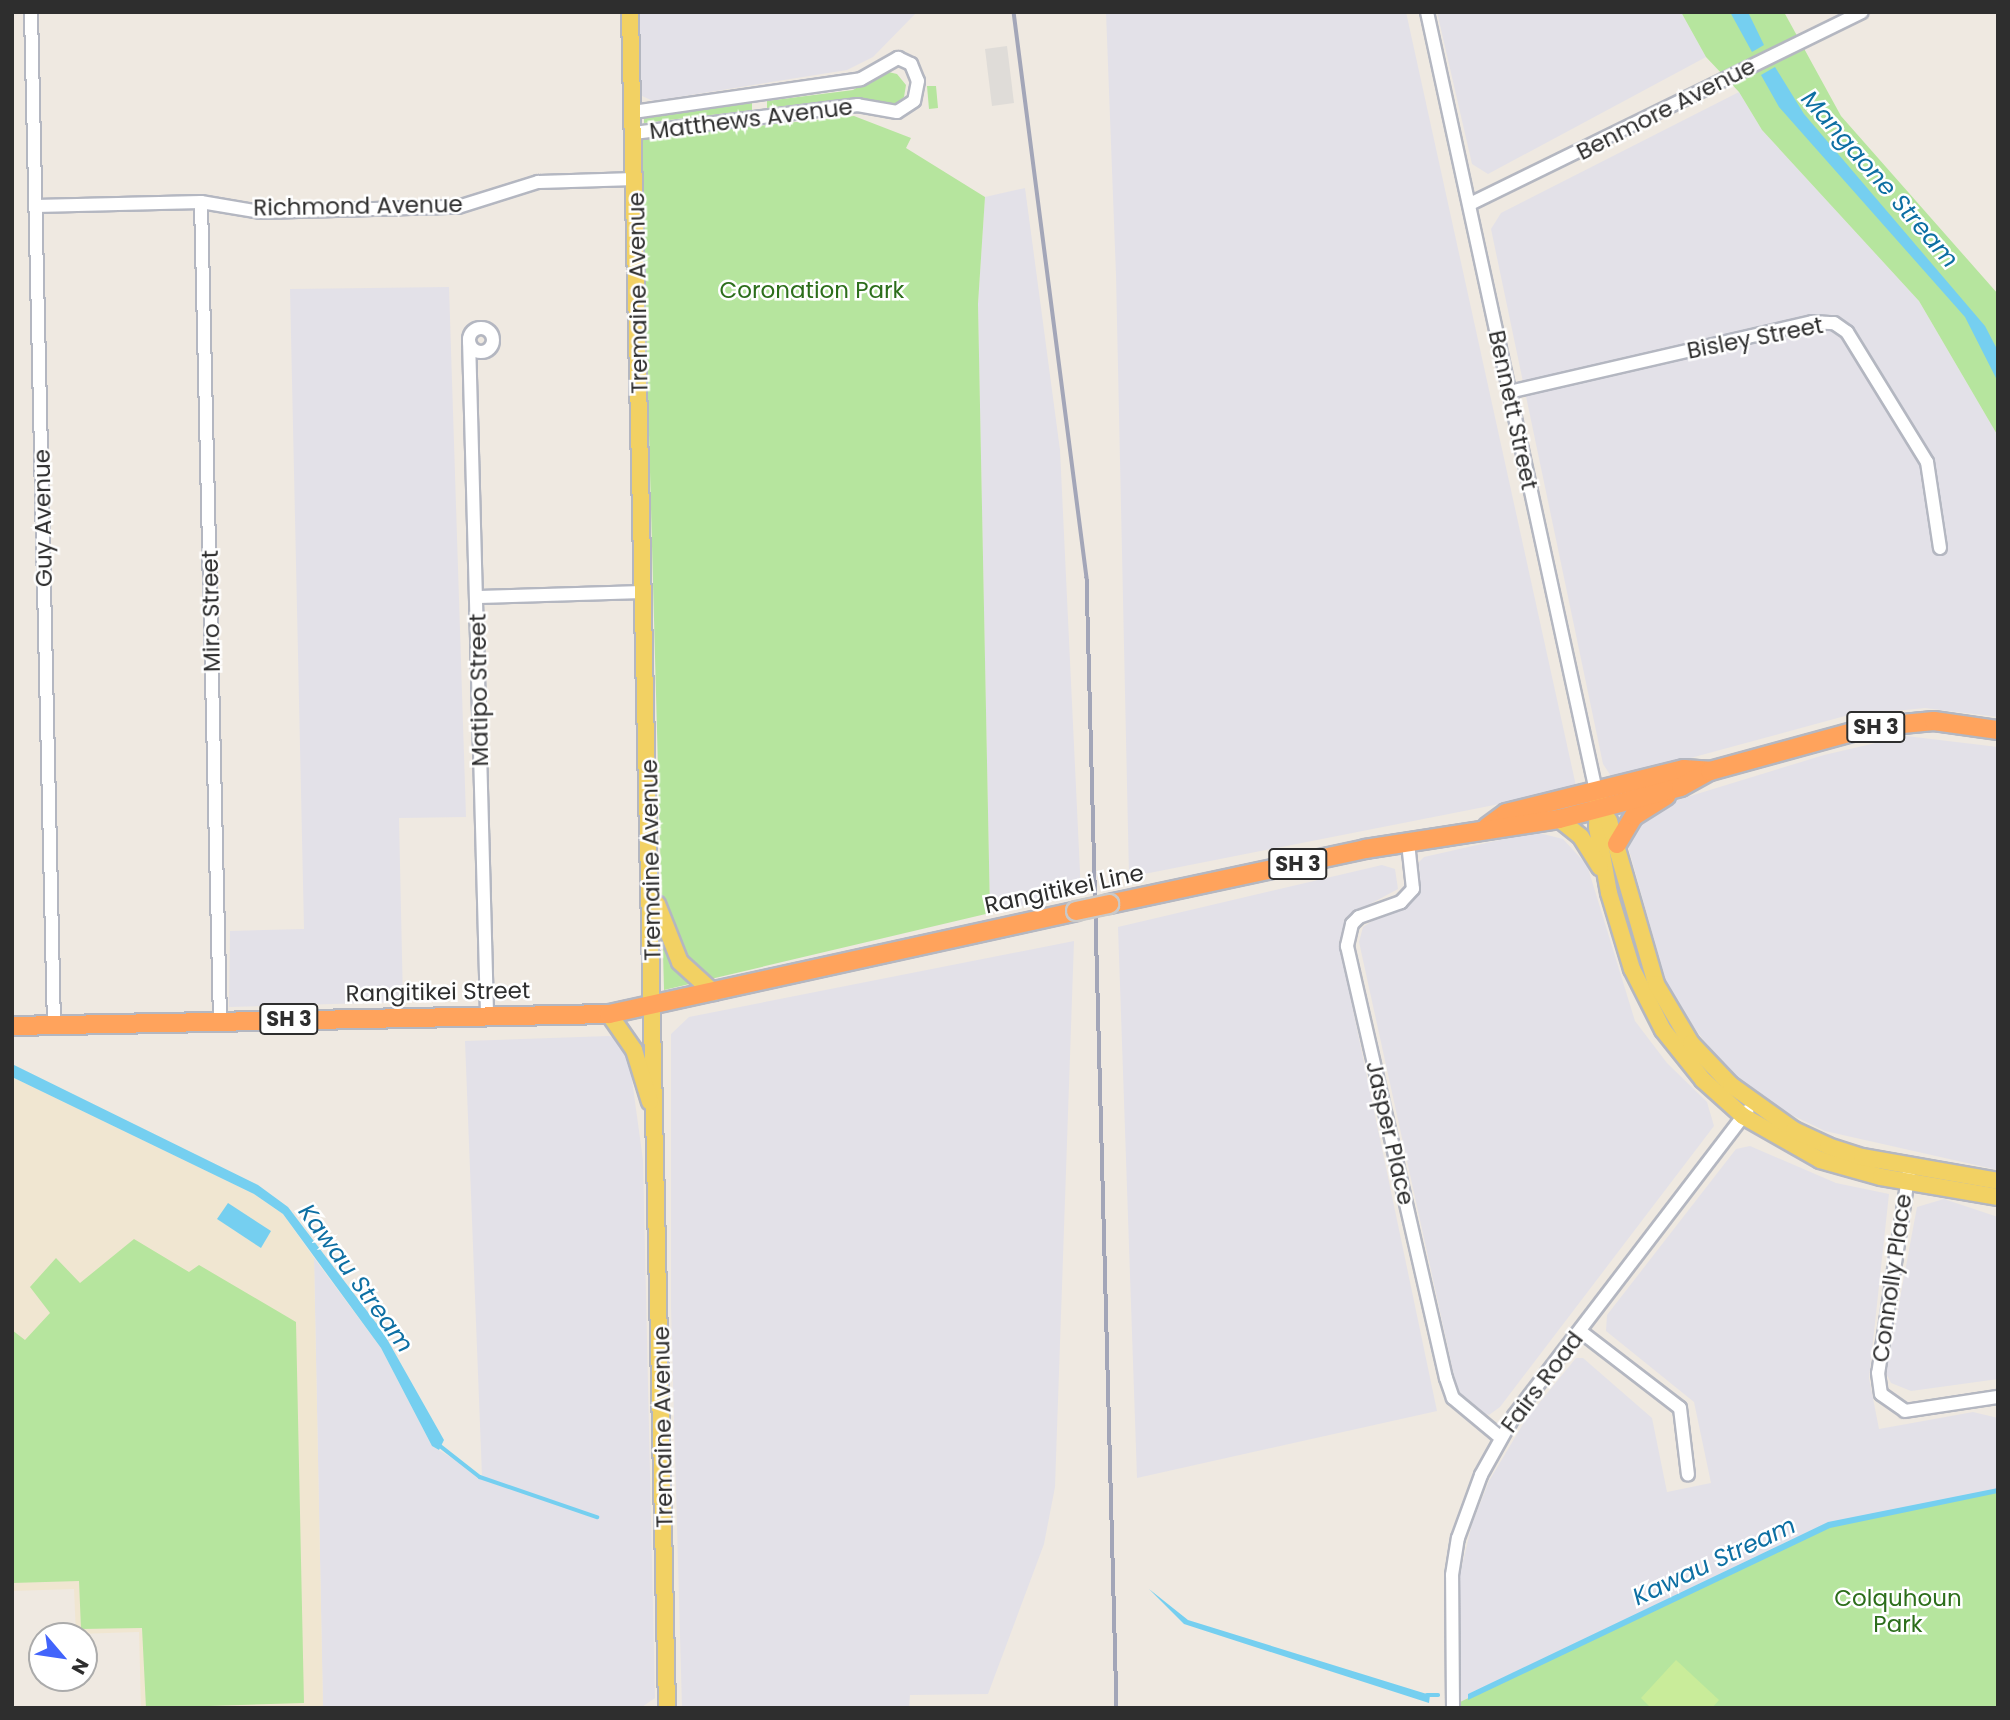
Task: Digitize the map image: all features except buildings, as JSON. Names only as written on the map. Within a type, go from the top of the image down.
[{"type":"highway","name":"Rangitikei Line","points":[[1488,827],[1506,813],[1681,787],[1710,771],[1832,737],[1907,722],[1934,721],[1998,730]]},
{"type":"highway","name":"Rangitikei Line","points":[[653,1006],[1109,904],[1488,827],[1507,830],[1559,819],[1598,799],[1684,769],[1710,771]]},
{"type":"highway","points":[[1616,844],[1634,816],[1681,787]]},
{"type":"highway","name":"Rangitikei Street","points":[[12,1026],[487,1014],[609,1014],[653,1006]]},
{"type":"main road","name":"Tremaine Avenue","points":[[630,12],[653,892],[667,1708]]},
{"type":"main road","points":[[1598,799],[1616,844],[1637,932],[1672,1015],[1748,1110]]},
{"type":"main road","points":[[1598,799],[1597,827],[1609,893]]},
{"type":"main road","points":[[1559,819],[1581,837],[1598,863],[1643,994],[1663,1030],[1703,1080],[1820,1160],[1908,1173],[1998,1181]]},
{"type":"main road","points":[[653,892],[680,962],[713,992]]},
{"type":"main road","points":[[1621,936],[1637,932]]},
{"type":"main road","points":[[609,1014],[634,1050],[655,1121]]},
{"type":"main road","points":[[1908,1173],[1998,1197]]},
{"type":"street","name":"Guy Avenue","points":[[31,12],[54,1024]]},
{"type":"street","name":"Bennett Street","points":[[1427,12],[1598,799]]},
{"type":"street","name":"Benmore Avenue","points":[[1470,204],[1862,12]]},
{"type":"street","name":"Matthews Avenue","points":[[633,112],[861,79],[898,58],[911,64],[918,80],[914,101],[897,113],[859,105],[634,133]]},
{"type":"street","name":"Richmond Avenue","points":[[36,206],[201,202],[261,212],[458,207],[538,182],[635,179]]},
{"type":"street","name":"Miro Street","points":[[201,202],[220,1021]]},
{"type":"street","name":"Bisley Street","points":[[1509,392],[1812,322],[1834,323],[1847,332],[1927,462],[1940,548]]},
{"type":"street","points":[[468,366],[478,351],[491,346],[490,331],[475,329],[469,339],[478,351]]},
{"type":"street","name":"Matipo Street","points":[[469,339],[487,1014]]},
{"type":"street","points":[[477,597],[645,592]]},
{"type":"street","name":"Jasper Place","points":[[1408,844],[1413,889],[1401,902],[1359,917],[1352,924],[1347,946],[1446,1378],[1453,1398],[1500,1437]]},
{"type":"street","name":"Fairs Road","points":[[1453,1708],[1452,1575],[1468,1507],[1500,1437],[1748,1110]]},
{"type":"street","name":"Connolly Place","points":[[1908,1173],[1878,1373],[1881,1394],[1905,1411],[1998,1396]]},
{"type":"street","points":[[1580,1331],[1680,1408],[1688,1475]]},
{"type":"shaded area","points":[[638,12],[917,12],[873,57],[847,70],[653,101],[640,95]]},
{"type":"shaded area","points":[[1106,12],[1406,12],[1576,786],[1570,790],[1129,877],[1116,275]]},
{"type":"shaded area","points":[[1437,12],[1681,12],[1706,57],[1488,174],[1472,164]]},
{"type":"shaded area","points":[[1007,46],[1014,103],[992,106],[985,49]]},
{"type":"shaded area","points":[[1739,92],[1762,130],[1919,301],[1998,436],[1998,717],[1925,708],[1845,716],[1613,779],[1603,764],[1491,229],[1501,213]]},
{"type":"shaded area","points":[[1025,188],[1060,450],[1081,893],[990,913],[978,304],[985,197]]},
{"type":"shaded area","points":[[449,287],[466,817],[399,818],[403,1002],[229,1007],[230,931],[304,929],[290,289]]},
{"type":"shaded area","points":[[1906,736],[1998,747],[1998,1170],[1825,1131],[1771,1105],[1720,1064],[1668,990],[1626,839],[1644,813],[1674,801],[1824,755]]},
{"type":"shaded area","points":[[1535,832],[1563,839],[1587,865],[1635,1021],[1667,1063],[1707,1102],[1714,1126],[1500,1407],[1489,1415],[1476,1411],[1457,1389],[1359,942],[1363,927],[1415,894],[1420,882],[1419,862],[1424,857]]},
{"type":"shaded area","points":[[1382,865],[1395,869],[1398,889],[1346,917],[1339,943],[1437,1411],[1137,1478],[1118,927]]},
{"type":"shaded area","points":[[1074,941],[1055,1487],[1044,1544],[988,1694],[910,1695],[909,1708],[682,1708],[671,1308],[671,1034],[689,1017]]},
{"type":"shaded area","points":[[609,1036],[618,1039],[629,1058],[643,1160],[655,1698],[642,1707],[609,1708],[323,1708],[314,1258],[381,1348],[432,1446],[482,1476],[465,1041]]},
{"type":"shaded area","points":[[12,1077],[254,1194],[283,1214],[314,1258],[323,1708],[141,1708],[139,1632],[98,1633],[98,1622],[75,1622],[74,1589],[12,1591]]},
{"type":"shaded area","points":[[1750,1146],[1836,1183],[1889,1194],[1869,1378],[1879,1429],[1973,1412],[1998,1418],[1998,1491],[1830,1526],[1460,1702],[1460,1574],[1472,1524],[1489,1481],[1526,1419],[1576,1358],[1583,1358],[1652,1418],[1667,1492],[1711,1483],[1694,1402],[1606,1331],[1607,1315],[1736,1149]]},
{"type":"shaded area","points":[[1944,1199],[1998,1217],[1998,1379],[1911,1391],[1891,1383],[1886,1373],[1917,1207]]},
{"type":"green space","points":[[1681,12],[1784,12],[1841,116],[1998,294],[1998,436],[1919,301],[1762,130],[1739,92],[1706,57]]},
{"type":"green space","points":[[884,71],[897,74],[906,85],[904,97],[895,104],[852,98],[767,108],[767,101],[853,90]]},
{"type":"green space","points":[[927,86],[936,86],[938,108],[929,109]]},
{"type":"green space","points":[[752,103],[752,110],[644,123],[644,118]]},
{"type":"green space","name":"Coronation Park","points":[[854,116],[911,138],[906,148],[985,197],[978,304],[990,913],[664,990],[641,138]]},
{"type":"green space","points":[[134,1239],[189,1272],[199,1265],[296,1322],[304,1703],[146,1708],[142,1628],[98,1629],[98,1622],[81,1622],[79,1581],[12,1583],[12,1330],[25,1340],[50,1313],[30,1287],[56,1258],[80,1283]]},
{"type":"green space","name":"Colquhoun Park","points":[[1998,1491],[1998,1708],[1460,1708],[1460,1702],[1830,1526]]},
{"type":"green space","points":[[1676,1660],[1719,1700],[1712,1708],[1651,1708],[1641,1698]]},
{"type":"water","points":[[1730,12],[1748,12],[1764,45],[1752,52]]},
{"type":"water","points":[[1775,67],[1804,114],[1985,326],[1998,351],[1998,382],[1965,317],[1779,107],[1761,75]]},
{"type":"water","points":[[12,1064],[258,1185],[288,1207],[383,1332],[444,1440],[439,1450],[432,1446],[381,1348],[283,1214],[254,1194],[12,1077]]},
{"type":"water","points":[[228,1203],[271,1231],[261,1248],[217,1219]]},
{"type":"water","points":[[1998,1488],[1998,1493],[1830,1528],[1468,1700],[1468,1694],[1828,1522]]},
{"type":"water","points":[[1149,1589],[1188,1620],[1430,1695],[1429,1703],[1184,1624]]},
{"type":"waterway","name":"Kawau Stream","points":[[439,1445],[480,1477],[597,1517]]},
{"type":"waterway","name":"Kawau Stream","points":[[1427,1695],[1438,1695]]},
{"type":"railway","points":[[1014,12],[1087,578],[1117,1708]]},
{"type":"water label","name":"Mangaone Stream","points":[[1880,179]]}]
